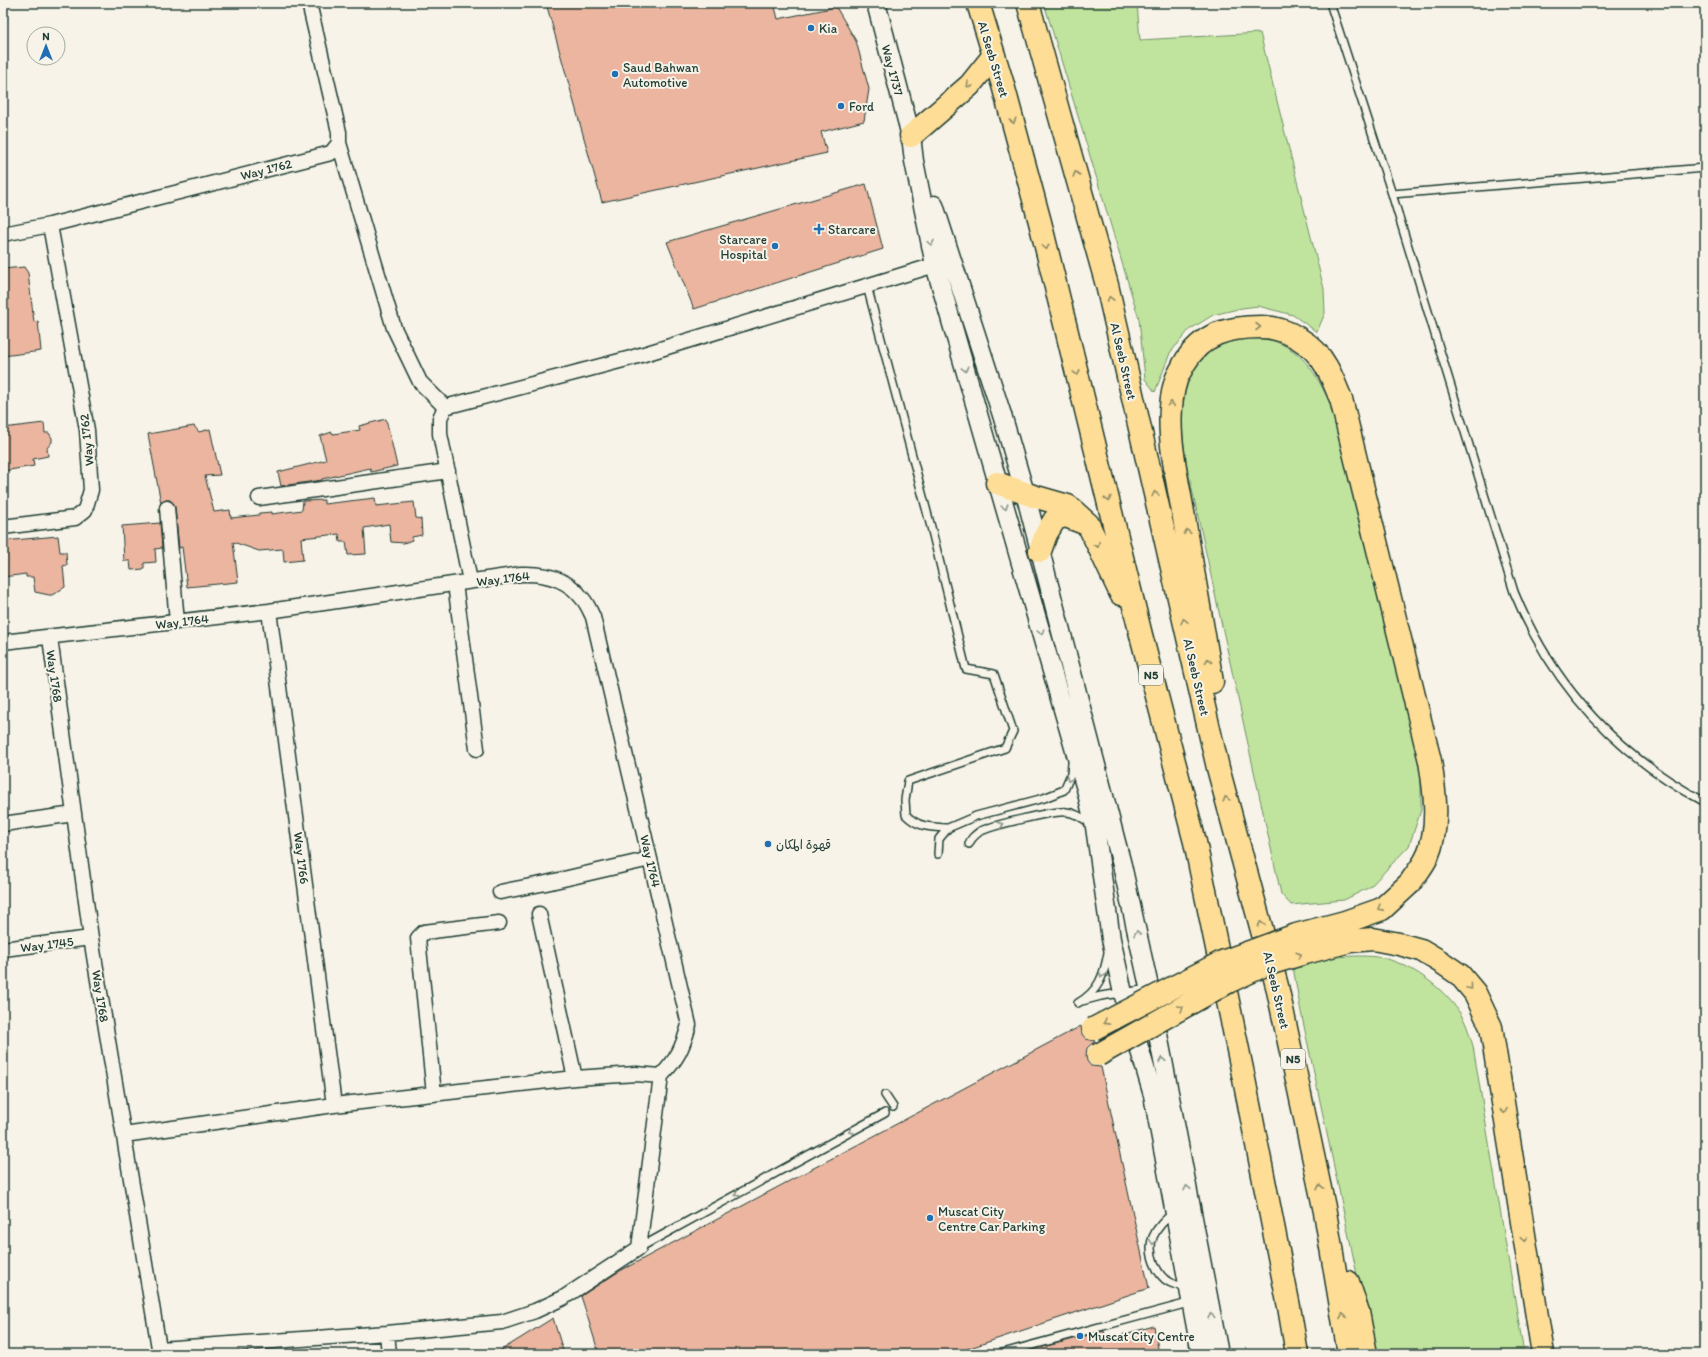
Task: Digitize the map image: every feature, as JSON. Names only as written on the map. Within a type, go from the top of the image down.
[{"type":"highway","name":"Al Seeb Street","points":[[978,3],[994,55],[1040,222],[1141,635],[1195,842],[1244,1079],[1297,1354]]},
{"type":"highway","name":"Al Seeb Street","points":[[1028,3],[1107,285],[1218,768],[1277,986],[1325,1212],[1349,1354]]},
{"type":"highway","points":[[911,136],[970,85],[994,55]]},
{"type":"highway","points":[[1093,1029],[1222,962],[1283,939],[1345,922],[1382,909],[1410,883],[1427,857],[1433,836],[1435,822],[1435,792],[1430,761],[1341,399],[1326,365],[1314,349],[1295,336],[1272,327],[1242,327],[1220,332],[1203,341],[1190,353],[1176,378],[1170,404],[1173,446],[1222,740],[1218,768]]},
{"type":"highway","points":[[997,483],[1068,506],[1088,524],[1141,635]]},
{"type":"highway","points":[[1040,551],[1046,534],[1055,519],[1066,516],[1088,524]]},
{"type":"highway","points":[[1098,1055],[1228,982],[1266,965],[1305,953],[1350,941],[1373,940],[1399,944],[1422,950],[1441,962],[1460,975],[1475,993],[1490,1027],[1543,1354]]},
{"type":"highway","points":[[1325,1212],[1358,1312],[1366,1354]]},
{"type":"street","points":[[309,3],[337,126],[339,143],[394,328],[420,382],[445,407]]},
{"type":"street","name":"Way 1737","points":[[876,3],[911,136]]},
{"type":"street","points":[[911,136],[914,161],[935,266],[948,306],[997,483],[1072,740],[1095,826],[1110,939],[1123,993],[1153,1096],[1174,1212],[1197,1295],[1219,1354]]},
{"type":"street","points":[[911,136],[924,164],[949,255],[1003,418],[1025,493],[1122,865],[1149,989],[1197,1295],[1201,1354]]},
{"type":"street","name":"Way 1762","points":[[3,234],[50,225],[331,153],[339,143]]},
{"type":"street","name":"Way 1762","points":[[3,527],[75,518],[85,510],[91,490],[87,430],[50,225]]},
{"type":"street","points":[[445,407],[631,358],[935,266]]},
{"type":"street","points":[[445,407],[440,418],[440,429],[470,582]]},
{"type":"street","points":[[260,498],[448,471]]},
{"type":"street","points":[[167,508],[178,622]]},
{"type":"street","name":"Way 1764","points":[[3,642],[50,638],[269,611],[521,574],[537,574],[555,578],[570,587],[582,598],[593,617],[689,1025],[683,1047],[675,1061],[661,1076]]},
{"type":"street","points":[[455,584],[477,749]]},
{"type":"street","name":"Way 1766","points":[[269,611],[334,1104]]},
{"type":"street","name":"Way 1768","points":[[50,638],[91,938],[160,1351]]},
{"type":"street","points":[[3,824],[74,814]]},
{"type":"street","points":[[500,892],[650,859]]},
{"type":"street","points":[[539,914],[575,1078]]},
{"type":"street","points":[[434,1094],[418,938],[424,932],[499,923]]},
{"type":"street","name":"Way 1745","points":[[3,949],[91,938]]},
{"type":"street","points":[[124,1135],[334,1104],[575,1078],[636,1074],[661,1076],[639,1248],[563,1298],[535,1311],[502,1322],[387,1334],[160,1351]]},
{"type":"street","points":[[387,1334],[389,1354]]},
{"type":"lane","points":[[1330,3],[1392,194],[1512,584],[1525,619],[1554,670],[1592,717],[1612,738],[1671,783],[1705,802]]},
{"type":"lane","points":[[1392,194],[1705,168]]},
{"type":"lane","points":[[867,286],[931,527],[966,668],[994,674],[1013,731],[1005,748],[908,781],[905,800],[906,815],[914,823],[931,827],[948,828],[976,816],[1044,798],[1064,790],[1071,774],[1072,740]]},
{"type":"lane","points":[[969,844],[971,838],[980,832],[1008,823],[1050,814],[1066,812],[1083,818],[1095,826]]},
{"type":"lane","points":[[938,854],[940,840],[948,828]]},
{"type":"lane","points":[[1110,939],[1105,972],[1097,986],[1079,1002],[1101,996],[1149,989]]},
{"type":"lane","points":[[885,1096],[892,1107]]},
{"type":"lane","points":[[639,1248],[885,1113]]},
{"type":"lane","points":[[1174,1212],[1161,1224],[1152,1239],[1152,1256],[1158,1272],[1169,1282],[1197,1295]]},
{"type":"lane","points":[[998,1354],[1197,1295]]},
{"type":"green space","points":[[1044,3],[1137,3],[1140,40],[1260,33],[1324,289],[1325,313],[1317,332],[1293,315],[1258,306],[1213,315],[1189,330],[1170,353],[1155,392],[1145,379],[1139,319]]},
{"type":"green space","points":[[1255,336],[1282,344],[1302,358],[1317,378],[1330,403],[1419,753],[1421,770],[1421,810],[1409,846],[1370,887],[1344,900],[1291,905],[1281,894],[1186,462],[1182,425],[1183,402],[1185,391],[1196,367],[1207,353],[1222,342]]},
{"type":"green space","points":[[1356,956],[1389,960],[1402,964],[1415,971],[1449,998],[1464,1020],[1473,1046],[1524,1354],[1374,1354],[1301,1012],[1293,967],[1333,957]]},
{"type":"building","points":[[546,3],[774,3],[778,19],[836,7],[856,41],[869,89],[864,121],[821,132],[827,153],[602,202]]},
{"type":"building","name":"Starcare Hospital","points":[[866,184],[883,249],[694,309],[667,242]]},
{"type":"building","points":[[24,267],[28,273],[34,322],[38,321],[41,351],[3,356],[3,330],[7,329],[3,296],[3,269]]},
{"type":"building","points":[[386,419],[397,466],[371,472],[370,468],[322,480],[281,486],[278,472],[326,460],[320,436],[332,432],[333,434],[360,430],[359,426]]},
{"type":"building","points":[[44,423],[45,433],[49,433],[52,438],[52,442],[47,448],[48,456],[33,459],[34,466],[3,471],[3,428]]},
{"type":"building","points":[[194,426],[199,432],[210,429],[220,475],[205,476],[214,512],[230,510],[231,518],[259,515],[259,513],[272,512],[272,514],[302,510],[303,501],[324,500],[324,504],[375,498],[376,506],[414,502],[416,518],[421,519],[422,535],[412,537],[412,540],[404,543],[391,542],[389,524],[364,528],[366,554],[348,555],[346,542],[340,542],[339,534],[301,538],[303,560],[284,562],[283,549],[259,551],[233,542],[238,582],[187,587],[182,547],[179,548],[175,507],[170,500],[166,500],[161,503],[148,434]]},
{"type":"building","points":[[160,523],[162,548],[155,549],[156,562],[144,563],[144,569],[131,570],[130,561],[124,561],[122,526]]},
{"type":"building","points":[[58,536],[60,552],[66,552],[67,565],[63,566],[65,587],[52,595],[49,595],[35,592],[33,577],[26,577],[26,574],[3,577],[3,541]]},
{"type":"building","name":"Muscat City Centre Car Parking","points":[[1081,1026],[1082,1034],[1086,1039],[1095,1041],[1087,1048],[1087,1061],[1091,1066],[1101,1067],[1149,1288],[952,1354],[599,1354],[581,1296],[618,1272]]},
{"type":"building","points":[[553,1318],[564,1354],[495,1354]]},
{"type":"building","name":"Muscat City Centre","points":[[1154,1326],[1159,1354],[1032,1354],[1032,1350],[1104,1331],[1106,1339]]},
{"type":"place","name":"Kia","points":[[811,28]]},
{"type":"place","name":"Saud Bahwan Automotive","points":[[615,74]]},
{"type":"place","name":"Ford","points":[[841,106]]},
{"type":"place","name":"Starcare","points":[[819,229]]},
{"type":"place","name":"Starcare Hospital","points":[[775,246]]},
{"type":"place","name":"قهوة المكان","points":[[768,844]]},
{"type":"place","name":"Muscat City Centre Car Parking","points":[[930,1218]]},
{"type":"place","name":"Muscat City Centre","points":[[1080,1336]]}]
